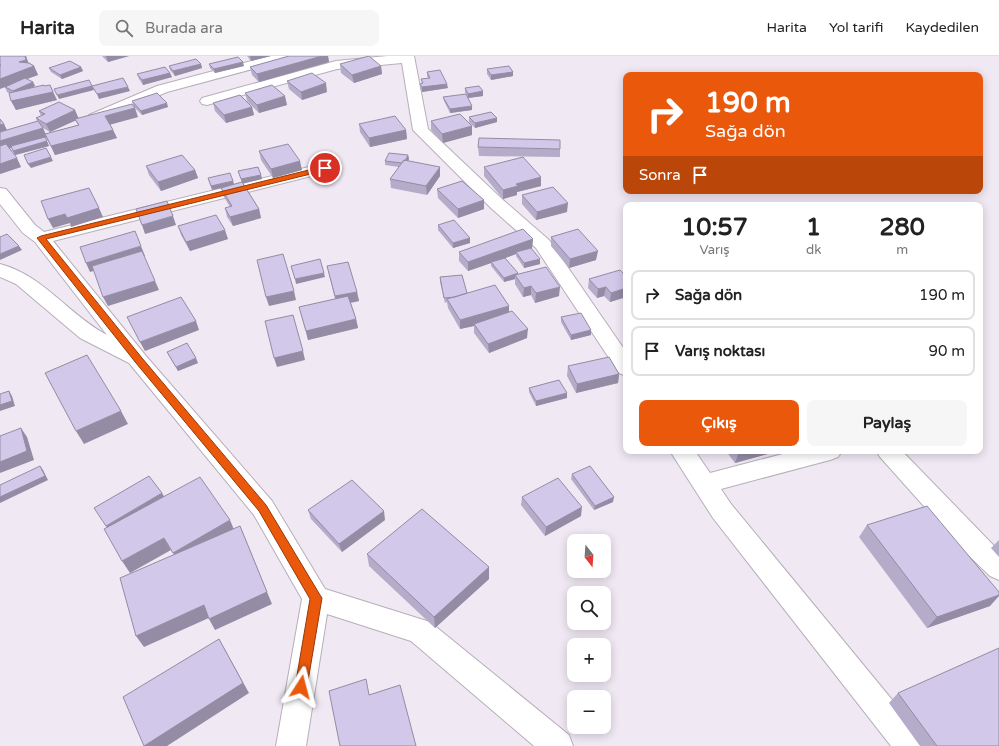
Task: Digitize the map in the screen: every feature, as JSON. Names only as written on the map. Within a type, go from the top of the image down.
[{"type":"street","points":[[80,124],[162,89],[285,56]]},
{"type":"street","points":[[207,101],[336,65],[407,57],[421,130],[497,204],[543,244],[623,364]]},
{"type":"street","points":[[41,238],[325,168]]},
{"type":"street","points":[[0,193],[29,229],[41,238],[139,361],[263,508],[316,598],[291,746]]},
{"type":"street","points":[[0,270],[23,280],[87,332],[139,361]]},
{"type":"street","points":[[684,454],[722,511],[910,746]]},
{"type":"street","points":[[704,484],[819,454]]},
{"type":"street","points":[[891,454],[972,542],[999,568]]},
{"type":"street","points":[[316,598],[420,631],[558,746]]},
{"type":"building","points":[[0,56],[25,56],[26,60],[19,62],[29,63],[34,66],[0,79]]},
{"type":"building","points":[[289,56],[322,56],[257,74],[250,67]]},
{"type":"building","points":[[369,56],[381,66],[352,75],[340,64]]},
{"type":"building","points":[[238,57],[243,62],[214,69],[209,64]]},
{"type":"building","points":[[196,59],[201,64],[173,71],[169,66]]},
{"type":"building","points":[[70,61],[81,67],[60,75],[49,68]]},
{"type":"building","points":[[509,66],[513,72],[491,75],[487,69]]},
{"type":"building","points":[[165,67],[170,73],[142,80],[137,74]]},
{"type":"building","points":[[440,70],[447,84],[422,87],[420,84],[423,83],[421,79],[430,78],[427,72]]},
{"type":"building","points":[[312,73],[326,83],[301,92],[287,81]]},
{"type":"building","points":[[25,78],[33,82],[13,91],[5,87]]},
{"type":"building","points":[[123,78],[128,87],[97,94],[92,86]]},
{"type":"building","points":[[89,80],[92,86],[57,95],[54,89]]},
{"type":"building","points":[[50,85],[53,92],[11,101],[9,93]]},
{"type":"building","points":[[272,85],[285,96],[257,105],[245,93]]},
{"type":"building","points":[[479,86],[483,91],[468,94],[465,88]]},
{"type":"building","points":[[157,93],[167,103],[141,111],[132,101]]},
{"type":"building","points":[[466,94],[472,106],[450,109],[443,97]]},
{"type":"building","points":[[240,95],[252,107],[224,115],[213,103]]},
{"type":"building","points":[[59,102],[75,110],[46,124],[36,118],[45,114],[39,111]]},
{"type":"building","points":[[132,104],[135,108],[105,116],[113,130],[51,146],[45,134],[79,125],[75,119]]},
{"type":"building","points":[[491,112],[497,118],[475,123],[469,117]]},
{"type":"building","points":[[460,114],[472,126],[442,134],[431,121]]},
{"type":"building","points":[[395,116],[406,130],[369,138],[359,124]]},
{"type":"building","points":[[0,119],[4,124],[0,125]]},
{"type":"building","points":[[38,121],[43,128],[0,141],[0,132]]},
{"type":"building","points":[[45,137],[47,141],[13,151],[11,146]]},
{"type":"building","points":[[479,138],[560,140],[560,149],[478,147]]},
{"type":"building","points":[[6,144],[17,158],[0,164],[0,146]]},
{"type":"building","points":[[288,144],[300,161],[271,169],[259,151]]},
{"type":"building","points":[[46,148],[51,157],[28,164],[24,155]]},
{"type":"building","points":[[389,153],[408,155],[402,163],[385,161]]},
{"type":"building","points":[[182,155],[195,170],[158,182],[146,166]]},
{"type":"building","points":[[523,157],[541,177],[516,184],[518,186],[503,190],[484,167]]},
{"type":"building","points":[[404,160],[440,167],[426,186],[390,179]]},
{"type":"building","points":[[258,167],[261,175],[241,179],[238,171]]},
{"type":"building","points":[[230,173],[233,181],[211,186],[208,178]]},
{"type":"building","points":[[462,181],[484,200],[458,209],[437,189]]},
{"type":"building","points":[[242,182],[259,209],[230,217],[225,208],[232,206],[221,188]]},
{"type":"building","points":[[553,187],[568,203],[537,212],[522,195]]},
{"type":"building","points":[[89,188],[99,208],[67,218],[65,214],[48,219],[41,201]]},
{"type":"building","points":[[167,201],[173,216],[142,225],[136,209]]},
{"type":"building","points":[[216,215],[225,230],[186,242],[178,226]]},
{"type":"building","points":[[454,220],[470,238],[453,243],[438,225]]},
{"type":"building","points":[[523,229],[533,239],[468,262],[459,252]]},
{"type":"building","points":[[578,229],[598,251],[570,259],[551,237]]},
{"type":"building","points":[[135,231],[141,246],[86,263],[80,247]]},
{"type":"building","points":[[7,234],[19,246],[0,254],[0,237]]},
{"type":"building","points":[[531,248],[540,259],[524,263],[516,252]]},
{"type":"building","points":[[142,251],[155,281],[103,297],[92,266]]},
{"type":"building","points":[[283,254],[294,291],[266,297],[257,260]]},
{"type":"building","points":[[505,258],[518,273],[504,278],[491,262]]},
{"type":"building","points":[[320,259],[324,273],[295,279],[291,266]]},
{"type":"building","points":[[348,262],[357,292],[335,296],[327,266]]},
{"type":"building","points":[[546,267],[560,287],[536,293],[531,286],[524,288],[515,275]]},
{"type":"building","points":[[620,270],[623,273],[623,289],[611,293],[606,287],[598,289],[589,279]]},
{"type":"building","points":[[462,275],[467,293],[455,297],[444,298],[440,277]]},
{"type":"building","points":[[495,285],[509,306],[460,320],[447,299]]},
{"type":"building","points":[[348,296],[356,319],[306,331],[299,307]]},
{"type":"building","points":[[181,297],[196,321],[140,342],[127,317]]},
{"type":"building","points":[[512,311],[528,329],[488,344],[474,324]]},
{"type":"building","points":[[581,313],[591,330],[571,335],[561,317]]},
{"type":"building","points":[[293,315],[303,351],[274,358],[265,321]]},
{"type":"building","points":[[187,343],[196,358],[176,367],[167,352]]},
{"type":"building","points":[[87,355],[121,411],[76,431],[45,373]]},
{"type":"building","points":[[609,357],[619,374],[577,384],[568,366]]},
{"type":"building","points":[[559,380],[567,393],[536,401],[529,388]]},
{"type":"building","points":[[9,391],[12,401],[0,405],[0,394]]},
{"type":"building","points":[[21,428],[27,451],[0,462],[0,436]]},
{"type":"building","points":[[40,466],[45,476],[0,497],[0,485]]},
{"type":"building","points":[[590,466],[614,497],[595,506],[572,474]]},
{"type":"building","points":[[149,476],[162,493],[106,526],[94,508]]},
{"type":"building","points":[[200,477],[230,520],[173,553],[164,538],[122,561],[104,529]]},
{"type":"building","points":[[558,478],[582,507],[546,527],[522,497]]},
{"type":"building","points":[[352,480],[384,511],[339,544],[308,510]]},
{"type":"building","points":[[927,506],[999,592],[999,595],[937,617],[867,525]]},
{"type":"building","points":[[422,509],[489,567],[434,617],[367,554]]},
{"type":"building","points":[[240,526],[267,592],[209,619],[204,605],[136,636],[120,578]]},
{"type":"building","points":[[219,639],[243,683],[144,746],[123,697]]},
{"type":"building","points":[[999,648],[999,746],[937,746],[898,693]]},
{"type":"building","points":[[366,679],[369,695],[400,685],[416,746],[340,746],[329,691]]},
{"type":"route","points":[[301,687],[316,598],[263,508],[139,361],[41,238],[325,168]]}]
